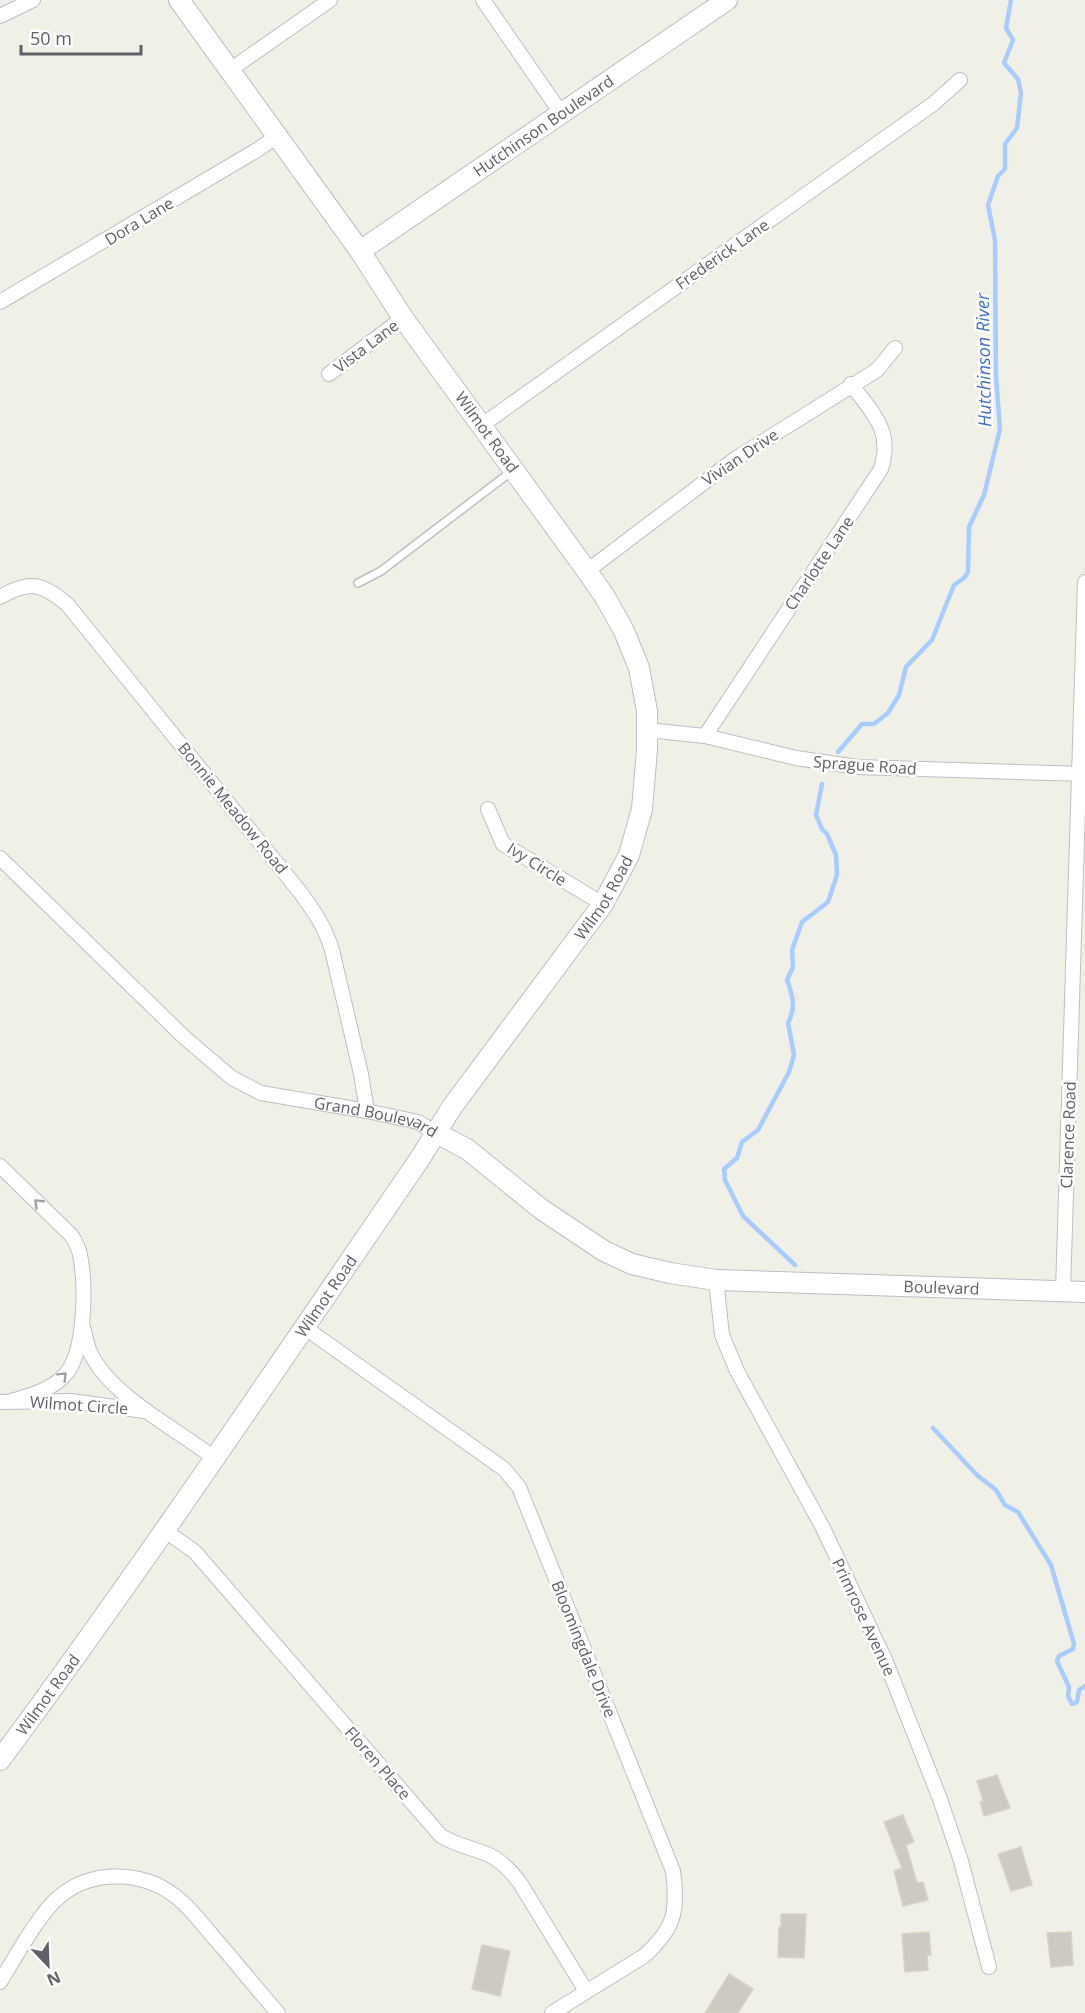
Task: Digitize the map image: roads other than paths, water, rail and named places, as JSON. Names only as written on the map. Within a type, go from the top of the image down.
[{"type":"street","points":[[0,16],[33,0]]},
{"type":"street","name":"Wilmot Road","points":[[0,1760],[164,1530],[452,1107],[603,904],[622,872],[638,830],[645,787],[648,730],[644,690],[633,652],[605,597],[403,318],[360,251],[178,0]]},
{"type":"street","points":[[230,70],[330,0]]},
{"type":"street","points":[[483,0],[561,112]]},
{"type":"street","name":"Hutchinson Boulevard","points":[[360,251],[726,0]]},
{"type":"street","name":"Frederick Lane","points":[[482,425],[933,104],[960,80]]},
{"type":"street","name":"Dora Lane","points":[[0,302],[276,137]]},
{"type":"street","name":"Vista Lane","points":[[329,374],[403,318]]},
{"type":"street","name":"Vivian Drive","points":[[587,571],[735,459],[851,384],[877,370],[895,348]]},
{"type":"street","name":"Charlotte Lane","points":[[705,736],[881,469],[886,453],[884,433],[851,384]]},
{"type":"street","name":"Clarence Road","points":[[1063,1292],[1083,774],[1085,582]]},
{"type":"street","name":"Bonnie Meadow Road","points":[[0,597],[14,589],[34,585],[51,591],[67,604],[319,917],[332,950],[362,1074],[367,1111]]},
{"type":"street","name":"Sprague Road","points":[[648,730],[705,736],[796,759],[857,768],[1083,774]]},
{"type":"street","name":"Ivy Circle","points":[[488,809],[503,844],[603,904]]},
{"type":"street","name":"Grand Boulevard","points":[[0,858],[185,1038],[246,1087],[269,1095],[367,1111],[417,1122],[467,1149],[541,1209],[604,1251],[632,1264],[716,1280],[798,1283]]},
{"type":"street","name":"Wilmot Circle","points":[[0,1166],[71,1235],[77,1245],[81,1264],[82,1323],[76,1356],[65,1376],[42,1392],[6,1402]]},
{"type":"street","name":"Primrose Avenue","points":[[716,1280],[722,1335],[737,1371],[823,1528],[886,1662],[940,1799],[961,1861],[988,1967]]},
{"type":"street","name":"Boulevard","points":[[798,1283],[1085,1292]]},
{"type":"street","name":"Wilmot Circle","points":[[82,1323],[89,1349],[97,1364],[116,1386],[146,1411],[213,1458]]},
{"type":"street","name":"Bloomingdale Drive","points":[[304,1327],[504,1469],[519,1487],[673,1871],[675,1900],[673,1918],[667,1932],[657,1944],[644,1956],[552,2013]]},
{"type":"street","name":"Wilmot Circle","points":[[6,1402],[71,1401],[146,1411]]},
{"type":"street","name":"Floren Place","points":[[164,1530],[195,1552],[441,1836],[451,1842],[488,1854],[508,1869],[520,1883],[586,1992]]},
{"type":"street","points":[[0,1982],[48,1909],[60,1896],[75,1886],[94,1879],[108,1876],[127,1877],[144,1880],[176,1896],[278,2013]]},
{"type":"lane","points":[[358,583],[381,571],[514,469]]},
{"type":"waterway","name":"Hutchinson River","points":[[838,752],[862,724],[874,724],[888,713],[899,695],[906,667],[932,640],[954,585],[968,572],[969,527],[984,495],[1000,429],[996,376],[995,240],[988,205],[998,176],[1005,169],[1005,144],[1017,128],[1021,93],[1018,79],[1004,63],[1013,40],[1006,28],[1011,0]]},
{"type":"waterway","name":"Hutchinson River","points":[[795,1265],[743,1216],[725,1180],[724,1169],[737,1158],[742,1142],[758,1130],[789,1072],[794,1055],[788,1023],[793,1002],[787,980],[793,967],[792,950],[802,922],[828,902],[837,875],[836,855],[816,815],[822,784]]},
{"type":"waterway","name":"Hutchinson River","points":[[933,1428],[977,1475],[996,1490],[1005,1505],[1018,1512],[1051,1565],[1074,1644],[1073,1649],[1059,1656],[1057,1661],[1069,1687],[1068,1696],[1072,1704],[1077,1702],[1079,1690],[1085,1686]]}]
